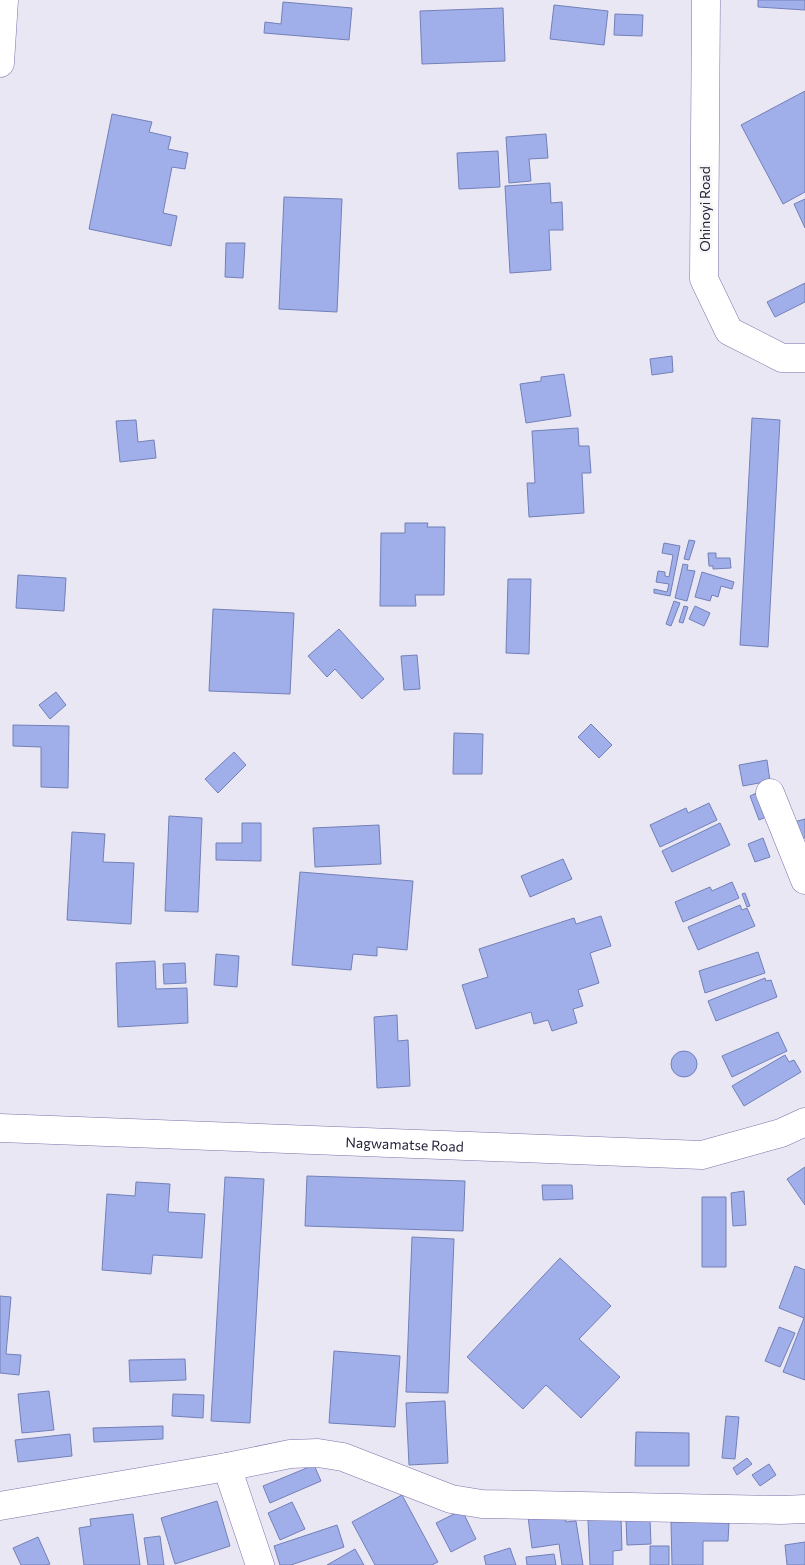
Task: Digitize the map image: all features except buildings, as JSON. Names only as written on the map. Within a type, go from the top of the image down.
[{"type":"street","points":[[0,63],[4,0]]},
{"type":"street","name":"Ohinoyi Road","points":[[706,0],[704,279],[730,330],[782,358],[805,358]]},
{"type":"street","points":[[770,793],[805,880]]},
{"type":"street","name":"Nagwamatse Road","points":[[0,1128],[702,1155],[781,1133],[805,1122]]},
{"type":"street","points":[[0,1506],[227,1467],[290,1454],[318,1453],[342,1457],[451,1499],[482,1504],[805,1509]]},
{"type":"street","points":[[227,1467],[260,1565]]}]
